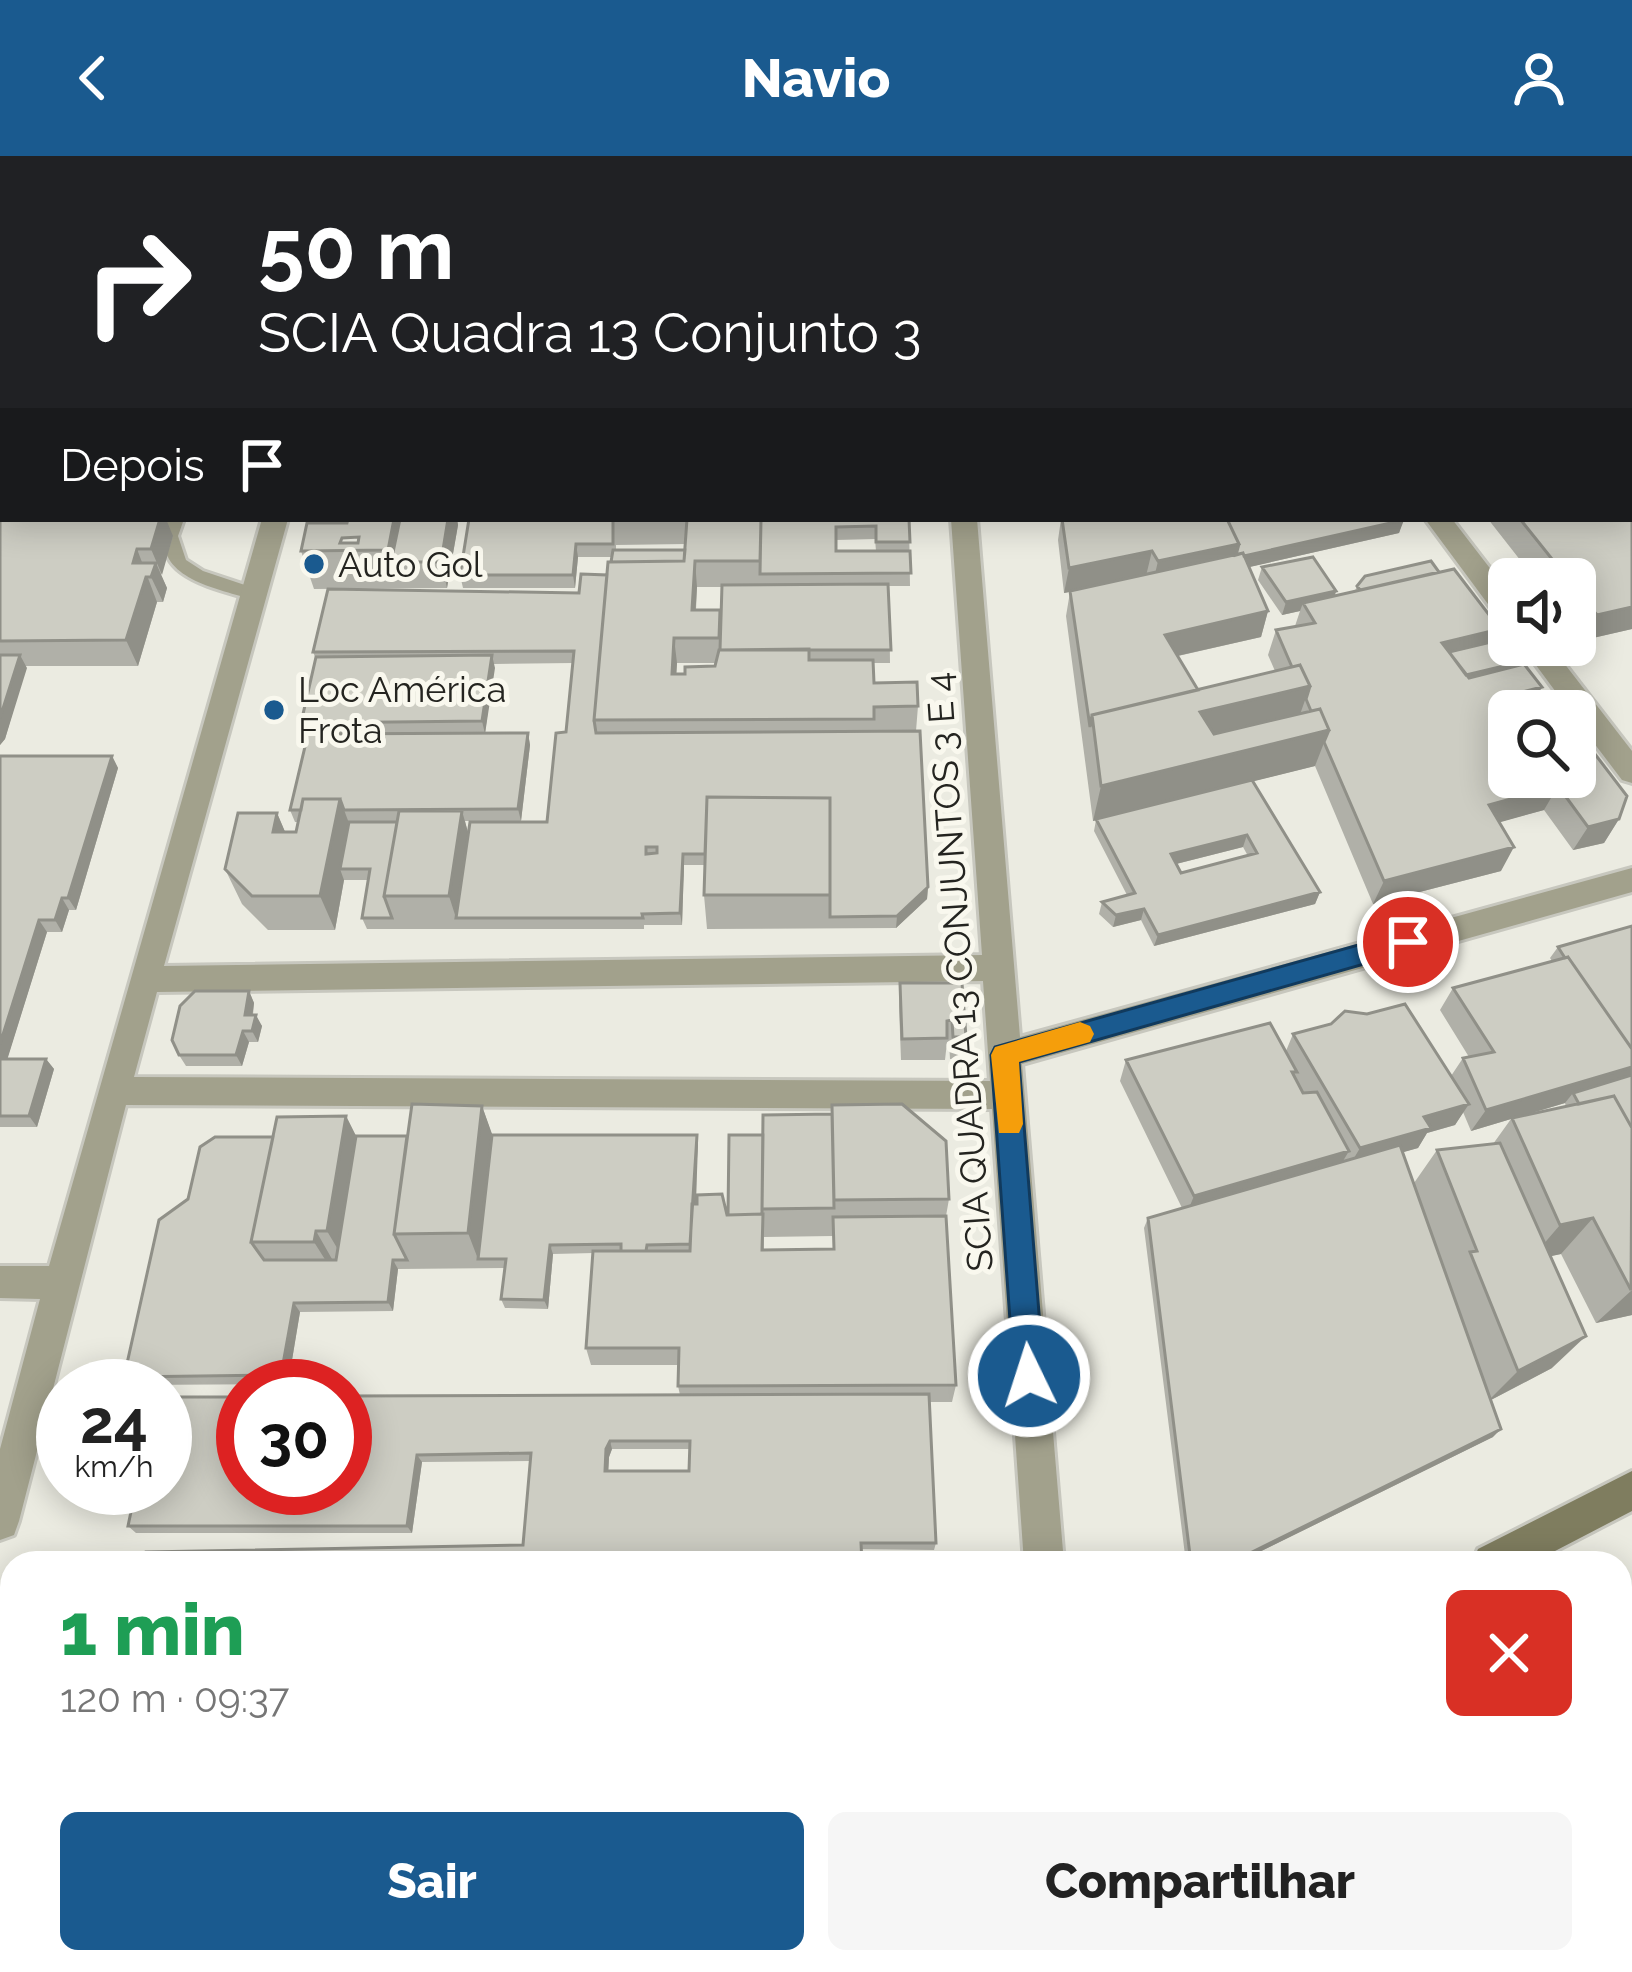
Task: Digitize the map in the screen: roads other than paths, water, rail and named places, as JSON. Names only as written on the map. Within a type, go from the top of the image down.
[{"type":"main road","points":[[1515,1551],[1632,1490]]},
{"type":"street","points":[[0,1521],[113,1091],[273,522]]},
{"type":"street","name":"SCIA QUADRA 13 CONJUNTOS 3 E 4","points":[[964,522],[1043,1551]]},
{"type":"street","points":[[1440,522],[1488,584]]},
{"type":"street","points":[[1550,666],[1632,772]]},
{"type":"street","points":[[1005,1055],[1632,880]]},
{"type":"street","points":[[147,979],[998,968]]},
{"type":"street","points":[[113,1091],[1007,1095]]},
{"type":"street","points":[[0,1282],[61,1283]]},
{"type":"lane","points":[[175,522],[170,536],[178,562],[197,575],[254,594]]},
{"type":"place","name":"Auto Gol","points":[[314,564]]},
{"type":"place","name":"Loc América Frota","points":[[274,710]]}]
